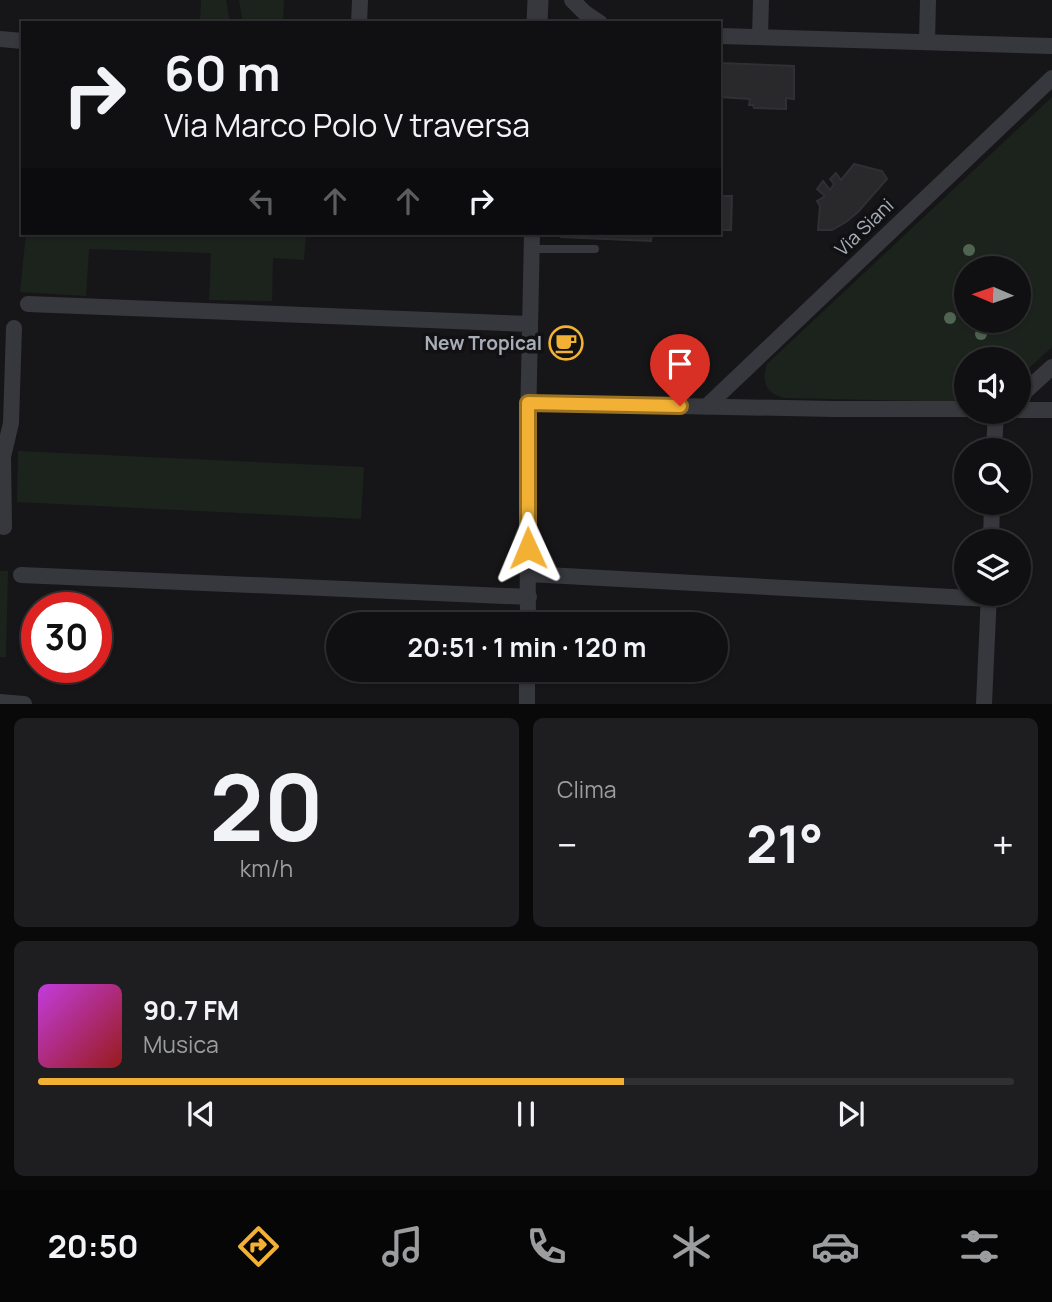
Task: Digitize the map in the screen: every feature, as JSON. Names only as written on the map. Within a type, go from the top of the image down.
[{"type":"street","points":[[359,21],[360,0]]},
{"type":"street","points":[[537,21],[538,0]]},
{"type":"street","points":[[572,0],[584,13],[597,21]]},
{"type":"street","points":[[760,37],[761,0]]},
{"type":"street","points":[[927,42],[928,0]]},
{"type":"street","points":[[721,36],[1052,46]]},
{"type":"street","points":[[0,39],[21,41]]},
{"type":"street","name":"Via Siani","points":[[706,407],[1052,78]]},
{"type":"street","points":[[528,612],[531,241]]},
{"type":"street","points":[[28,304],[530,324]]},
{"type":"street","points":[[0,526],[4,527],[2,457],[11,424],[6,363],[14,328]]},
{"type":"street","points":[[1031,386],[1052,367]]},
{"type":"street","points":[[528,403],[954,409]]},
{"type":"street","points":[[1031,410],[1052,410]]},
{"type":"street","points":[[528,573],[954,594]]},
{"type":"street","points":[[21,575],[528,597]]},
{"type":"street","points":[[984,704],[989,606]]},
{"type":"street","points":[[527,682],[527,704]]},
{"type":"street","points":[[0,702],[23,704]]},
{"type":"lane","points":[[531,241],[595,249]]},
{"type":"shaded area","points":[[201,0],[226,0],[230,21],[200,21]]},
{"type":"shaded area","points":[[239,0],[284,0],[283,21],[243,21]]},
{"type":"shaded area","points":[[1052,97],[1052,347],[1031,366],[1031,347],[954,347],[954,402],[785,398],[769,390],[765,376],[767,364]]},
{"type":"shaded area","points":[[26,235],[306,235],[304,260],[273,258],[272,301],[209,300],[211,253],[89,249],[86,296],[20,292]]},
{"type":"shaded area","points":[[18,451],[364,467],[361,519],[17,502]]},
{"type":"shaded area","points":[[0,571],[8,571],[6,657],[0,657]]},
{"type":"building","points":[[721,63],[794,66],[794,99],[786,98],[786,109],[754,108],[749,105],[750,99],[721,97]]},
{"type":"building","points":[[854,164],[882,171],[887,179],[846,222],[832,230],[818,230],[820,206],[817,201],[825,196],[817,189],[823,181],[830,190],[834,184],[830,179],[836,173],[841,180]]},
{"type":"building","points":[[721,196],[732,196],[731,230],[721,230]]},
{"type":"building","points":[[561,235],[652,235],[651,241]]},
{"type":"place","name":"New Tropical","points":[[566,343]]},
{"type":"route","points":[[528,548],[528,403],[680,406]]}]
